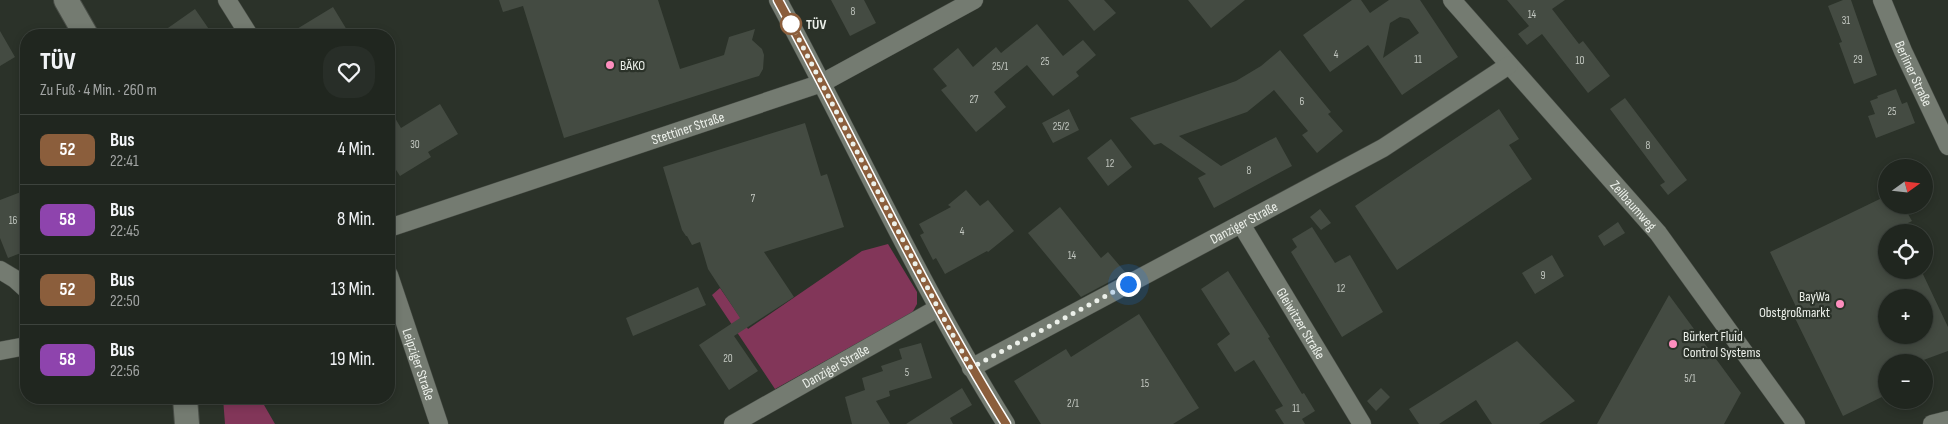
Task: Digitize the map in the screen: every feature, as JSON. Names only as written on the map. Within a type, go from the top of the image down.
[{"type":"main road","points":[[66,0],[83,29]]},
{"type":"main road","points":[[185,404],[187,424]]},
{"type":"street","points":[[227,0],[245,29]]},
{"type":"street","points":[[778,0],[938,308],[971,368],[1006,424]]},
{"type":"street","name":"Stettiner Straße","points":[[395,226],[822,83],[974,0]]},
{"type":"street","name":"Zeilbaumweg","points":[[1452,0],[1658,234],[1796,424]]},
{"type":"street","name":"Berliner Straße","points":[[1882,0],[1947,140]]},
{"type":"street","name":"Danziger Straße","points":[[971,368],[1383,148],[1509,65]]},
{"type":"street","name":"Gleiwitzer Straße","points":[[1242,224],[1362,424]]},
{"type":"street","points":[[0,270],[20,284]]},
{"type":"street","name":"Leipziger Straße","points":[[395,293],[439,424]]},
{"type":"street","name":"Danziger Straße","points":[[733,424],[938,308]]},
{"type":"street","points":[[0,351],[20,347]]},
{"type":"street","points":[[1932,424],[1948,420]]},
{"type":"shaded area","points":[[888,244],[917,292],[917,304],[912,313],[775,389],[712,295],[720,288],[748,329],[862,251]]},
{"type":"shaded area","points":[[223,404],[263,404],[275,424],[225,424]]},
{"type":"building","name":"BÄKO","points":[[499,0],[658,0],[680,69],[724,55],[729,37],[755,29],[752,40],[762,49],[764,55],[763,69],[759,76],[564,138],[523,6],[503,12]]},
{"type":"building","points":[[831,0],[864,0],[876,23],[850,36]]},
{"type":"building","points":[[1068,0],[1104,0],[1116,13],[1094,31]]},
{"type":"building","points":[[1188,0],[1245,0],[1211,28]]},
{"type":"building","points":[[1352,0],[1361,0],[1370,13],[1389,0],[1420,0],[1458,57],[1402,95],[1368,45],[1330,72],[1303,35]],"holes":[[[1400,17],[1409,19],[1419,33],[1383,58],[1390,23]]]},
{"type":"building","points":[[1507,0],[1565,0],[1552,9],[1579,44],[1583,41],[1610,76],[1588,93],[1542,34],[1527,45],[1518,34],[1529,26]]},
{"type":"building","points":[[1843,0],[1851,0],[1877,75],[1854,84],[1839,43],[1842,42],[1828,6]]},
{"type":"building","points":[[333,7],[346,29],[297,29]]},
{"type":"building","points":[[195,9],[209,29],[167,29]]},
{"type":"building","points":[[1037,24],[1063,56],[1083,40],[1096,55],[1076,72],[1079,76],[1053,96],[1027,65],[994,92],[1006,107],[976,132],[941,90],[947,86],[933,69],[958,48],[973,67],[996,47],[1001,53]]},
{"type":"building","points":[[0,31],[15,57],[0,66]]},
{"type":"building","points":[[1280,50],[1331,112],[1328,114],[1343,131],[1317,153],[1302,135],[1308,131],[1274,90],[1247,112],[1179,136],[1221,166],[1276,137],[1292,166],[1214,208],[1198,178],[1206,174],[1161,143],[1154,145],[1130,118],[1236,81],[1261,66]]},
{"type":"building","points":[[1896,89],[1902,104],[1907,102],[1915,123],[1876,138],[1868,116],[1875,114],[1870,101],[1878,98],[1877,96]]},
{"type":"building","points":[[1625,98],[1687,180],[1668,195],[1660,185],[1665,182],[1610,109]]},
{"type":"building","points":[[440,104],[458,134],[428,152],[431,157],[400,176],[395,168],[395,118],[401,128]]},
{"type":"building","points":[[1069,109],[1079,130],[1053,143],[1042,123]]},
{"type":"building","points":[[1499,109],[1519,139],[1509,145],[1532,179],[1397,270],[1355,206]]},
{"type":"building","points":[[805,123],[821,176],[827,174],[844,227],[764,252],[794,297],[734,336],[758,371],[729,390],[699,345],[740,318],[708,269],[700,242],[692,245],[682,230],[663,167]]},
{"type":"building","points":[[1111,139],[1132,167],[1108,186],[1087,158]]},
{"type":"building","points":[[966,190],[980,206],[988,200],[1014,231],[988,252],[945,274],[936,258],[933,260],[920,235],[924,233],[919,224],[951,207],[948,205]]},
{"type":"building","points":[[20,192],[20,253],[8,258],[0,238],[0,200]]},
{"type":"building","name":"BayWa Obstgroßmarkt","points":[[1878,200],[1878,214],[1908,214],[1912,221],[1906,224],[1878,224],[1878,279],[1925,279],[1930,289],[1878,289],[1878,344],[1933,344],[1933,295],[1948,327],[1948,351],[1933,356],[1933,354],[1878,354],[1878,399],[1843,416],[1793,314],[1798,311],[1770,252]]},
{"type":"building","points":[[1060,207],[1101,258],[1108,252],[1126,273],[1081,297],[1028,233]]},
{"type":"building","points":[[1320,209],[1331,223],[1321,230],[1310,217]]},
{"type":"building","points":[[1618,222],[1625,233],[1604,246],[1598,236]]},
{"type":"building","points":[[1312,227],[1335,263],[1350,255],[1383,312],[1342,337],[1291,252],[1297,247],[1292,239]]},
{"type":"building","points":[[1552,255],[1564,276],[1535,294],[1522,273]]},
{"type":"building","points":[[1228,271],[1270,337],[1268,338],[1302,394],[1304,393],[1315,411],[1302,419],[1305,424],[1284,424],[1275,410],[1283,406],[1254,360],[1235,372],[1217,344],[1230,334],[1201,289]]},
{"type":"building","points":[[698,287],[706,305],[633,336],[626,318]]},
{"type":"building","name":"Bürkert Fluid Control Systems","points":[[1669,295],[1741,393],[1724,424],[1597,424]]},
{"type":"building","points":[[1139,314],[1199,408],[1173,424],[1041,424],[1014,381],[1066,349],[1071,357]]},
{"type":"building","points":[[1517,341],[1575,401],[1539,424],[1492,424],[1476,400],[1439,424],[1419,424],[1409,409]]},
{"type":"building","points":[[921,343],[932,378],[889,391],[890,396],[876,401],[890,424],[852,424],[845,397],[865,390],[862,378],[883,371],[881,366],[902,359],[899,349]]},
{"type":"building","points":[[962,388],[972,405],[950,418],[953,424],[906,424]]},
{"type":"building","points":[[1381,388],[1390,397],[1376,411],[1367,401]]},
{"type":"bus line","name":"52","points":[[778,0],[938,308],[971,368],[1006,424]]},
{"type":"place","name":"TÜV","points":[[791,24]]},
{"type":"place","name":"BÄKO","points":[[610,65]]},
{"type":"place","name":"BayWa Obstgroßmarkt","points":[[1840,304]]},
{"type":"place","name":"Bürkert Fluid Control Systems","points":[[1673,344]]},
{"type":"route","points":[[791,24],[971,368],[1128,284]]}]
